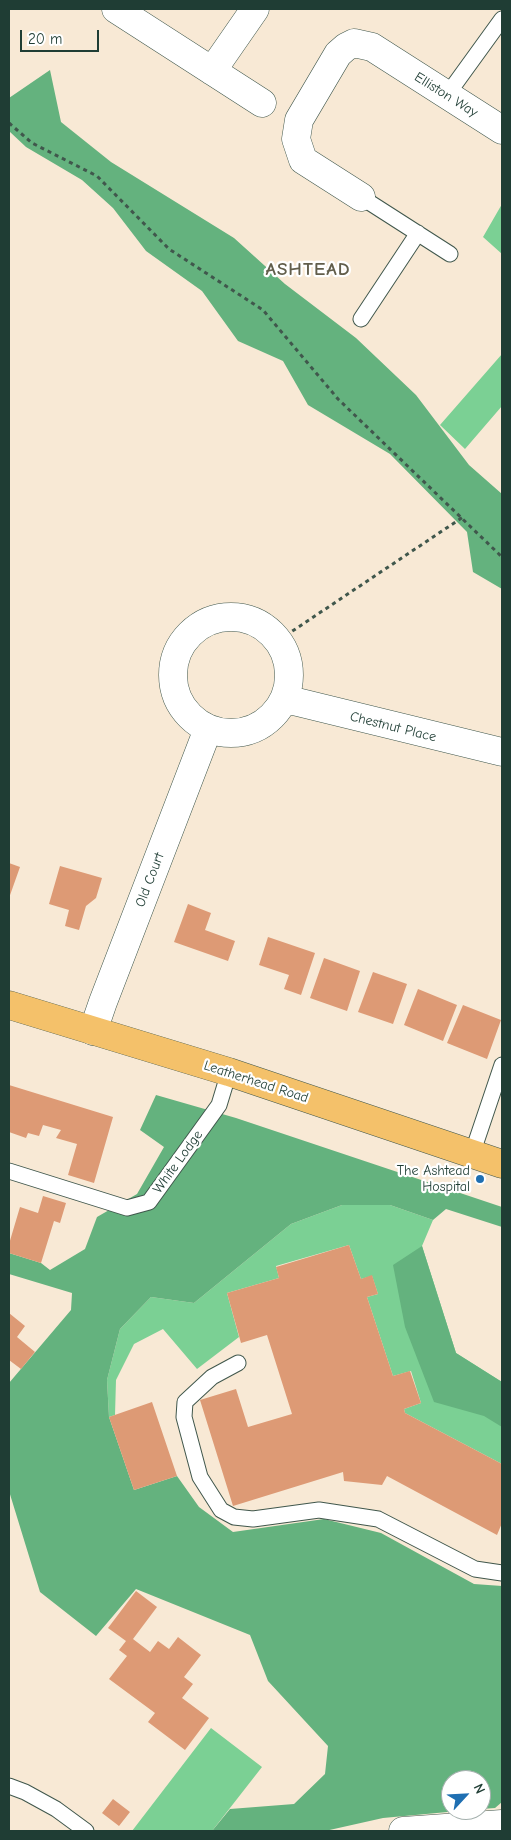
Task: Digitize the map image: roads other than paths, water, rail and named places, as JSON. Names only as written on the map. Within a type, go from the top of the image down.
[{"type":"highway","name":"Leatherhead Road","points":[[9,1005],[229,1072],[502,1164]]},
{"type":"street","points":[[116,9],[262,103]]},
{"type":"street","points":[[212,72],[255,9]]},
{"type":"street","name":"Elliston Way","points":[[361,197],[303,160],[296,139],[300,120],[338,54],[354,43],[363,44],[502,130]]},
{"type":"street","points":[[224,616],[255,620],[279,640],[290,669],[284,699],[265,723],[237,734],[208,729],[183,710],[172,681],[176,651],[196,626],[224,616]]},
{"type":"street","name":"Chestnut Place","points":[[284,699],[502,752]]},
{"type":"street","name":"Old Court","points":[[94,1032],[102,1002],[208,729]]},
{"type":"street","points":[[403,1831],[502,1824]]},
{"type":"lane","points":[[447,95],[502,19]]},
{"type":"lane","points":[[361,197],[450,254]]},
{"type":"lane","points":[[361,320],[418,233]]},
{"type":"lane","points":[[472,1154],[502,1065]]},
{"type":"lane","name":"White Lodge","points":[[9,1171],[127,1208],[149,1202],[219,1105],[229,1072]]},
{"type":"lane","points":[[238,1363],[212,1377],[186,1402],[184,1417],[200,1477],[221,1510],[234,1516],[253,1519],[318,1510],[378,1519],[476,1569],[502,1573]]},
{"type":"lane","points":[[9,1786],[25,1792],[56,1809],[86,1831]]},
{"type":"place","name":"The Ashtead Hospital","points":[[480,1179]]},
{"type":"district","name":"ASHTEAD","points":[[308,270]]}]
